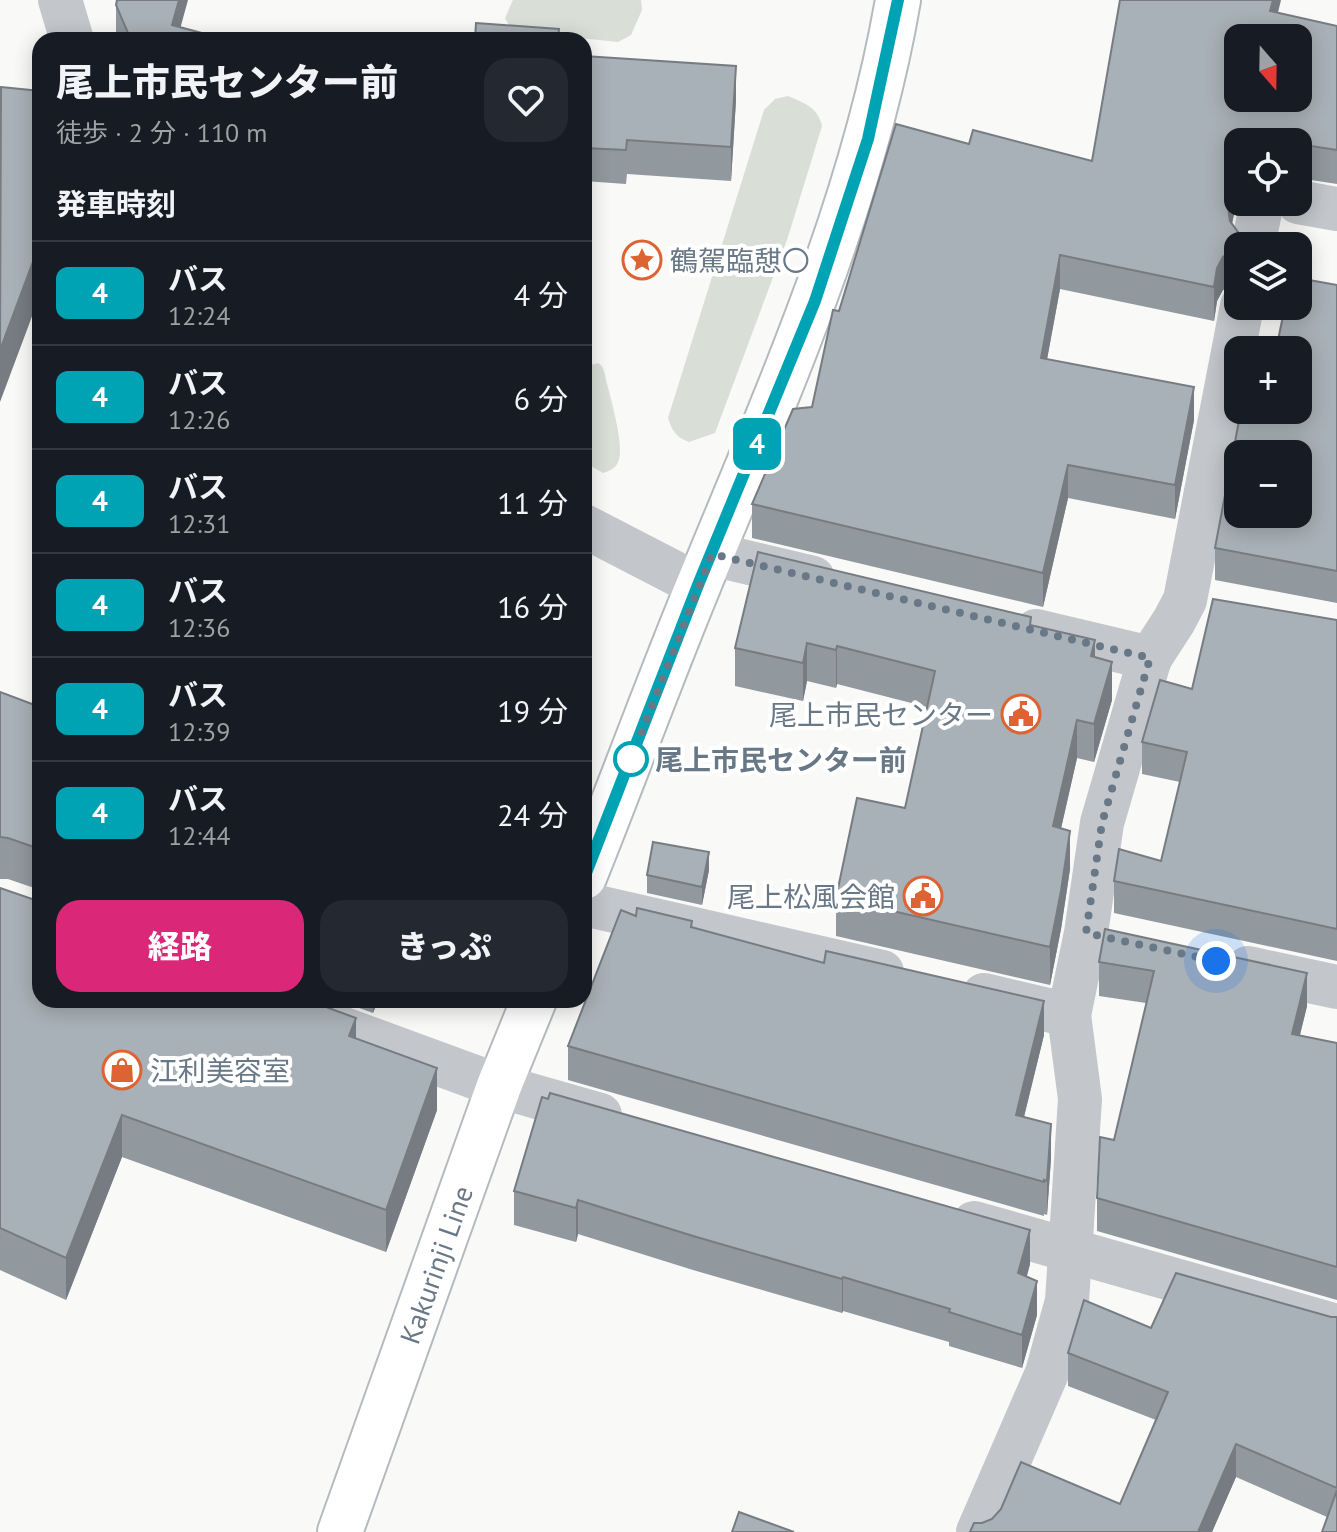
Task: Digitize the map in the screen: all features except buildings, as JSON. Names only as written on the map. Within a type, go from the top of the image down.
[{"type":"main road","points":[[592,857],[815,301],[868,139],[898,0]]},
{"type":"main road","name":"Kakurinji Line","points":[[340,1532],[499,1086],[531,1008]]},
{"type":"street","points":[[60,0],[70,32]]},
{"type":"street","points":[[1312,205],[1337,209]]},
{"type":"street","points":[[978,1532],[1047,1373],[1067,1301],[1080,1099],[1069,1015],[1086,933],[1102,823],[1150,658],[1185,600],[1239,320]]},
{"type":"street","points":[[592,529],[705,570],[848,586]]},
{"type":"street","points":[[1185,600],[1230,608]]},
{"type":"street","points":[[999,622],[1150,658]]},
{"type":"street","points":[[592,906],[1069,1015]]},
{"type":"street","points":[[1086,933],[1128,942]]},
{"type":"street","points":[[1214,961],[1337,987]]},
{"type":"street","points":[[287,1008],[499,1086],[634,1125]]},
{"type":"street","points":[[936,1212],[1337,1326]]},
{"type":"shaded area","points":[[513,0],[641,0],[642,10],[631,35],[618,42],[592,39],[592,32],[512,31],[505,18]]},
{"type":"shaded area","points":[[788,96],[814,110],[822,126],[788,237],[715,433],[689,442],[675,433],[668,418],[764,110],[775,99]]},
{"type":"shaded area","points":[[598,363],[604,371],[620,444],[617,464],[603,473],[592,467],[592,365]]},
{"type":"bus line","name":"4","points":[[592,857],[698,585],[815,301],[868,139],[898,0]]},
{"type":"place","name":"鶴駕臨憇〇","points":[[642,260]]},
{"type":"place","name":"尾上市民センター","points":[[1021,714]]},
{"type":"place","name":"尾上市民センター前","points":[[631,759]]},
{"type":"place","name":"尾上松風会館","points":[[923,896]]},
{"type":"place","name":"江利美容室","points":[[122,1070]]},
{"type":"route","points":[[631,759],[712,554],[1150,658],[1102,823],[1086,933],[1216,961]]}]
